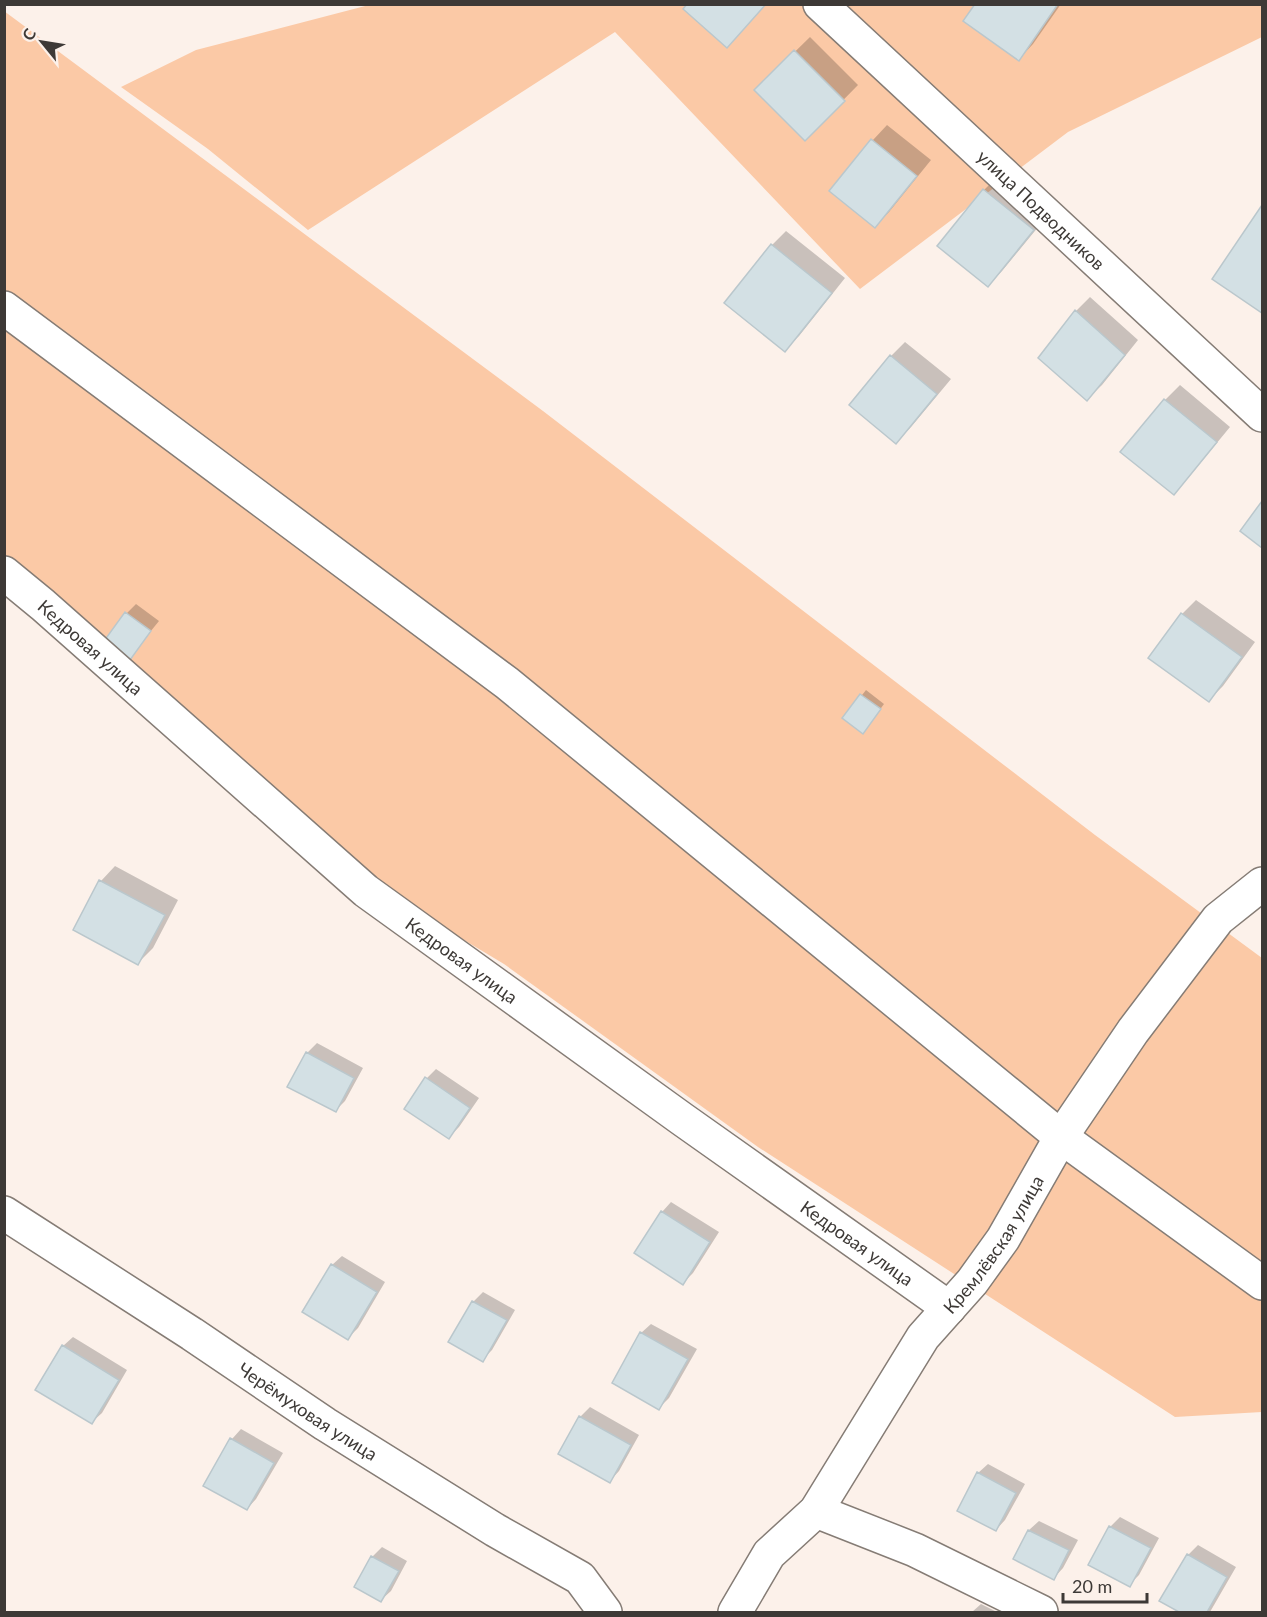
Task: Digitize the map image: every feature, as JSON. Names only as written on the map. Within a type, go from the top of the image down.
[{"type":"street","name":"улица Подводников","points":[[820,4],[1263,415]]},
{"type":"street","points":[[4,308],[507,683],[1061,1137],[1263,1283]]},
{"type":"street","name":"Кедровая улица","points":[[4,573],[366,891],[692,1126],[950,1308]]},
{"type":"street","name":"Кремлёвская улица","points":[[735,1612],[769,1554],[816,1511],[923,1337],[972,1282],[1003,1239],[1061,1137],[1133,1031],[1218,919],[1263,884]]},
{"type":"street","name":"Черёмуховая улица","points":[[4,1213],[192,1334],[335,1430],[495,1530],[580,1578],[605,1612]]},
{"type":"street","points":[[816,1511],[915,1550],[1041,1612]]},
{"type":"shaded area","points":[[369,5],[1262,5],[1262,37],[1068,132],[860,289],[615,32],[308,230],[208,149],[121,87],[196,50]]},
{"type":"shaded area","points":[[4,11],[543,411],[1095,835],[1262,958],[1262,1412],[1175,1417],[758,1147],[504,964],[374,886],[5,561]]},
{"type":"building","points":[[687,4],[766,4],[727,48],[683,9]]},
{"type":"building","points":[[975,4],[1058,4],[1019,61],[963,21]]},
{"type":"building","points":[[794,50],[845,101],[805,141],[754,90]]},
{"type":"building","points":[[871,139],[917,176],[875,228],[829,191]]},
{"type":"building","points":[[983,189],[1034,230],[988,287],[937,246]]},
{"type":"building","points":[[1262,205],[1262,313],[1212,279]]},
{"type":"building","points":[[771,244],[832,293],[785,352],[724,303]]},
{"type":"building","points":[[1075,310],[1125,355],[1087,401],[1038,358]]},
{"type":"building","points":[[890,355],[937,394],[896,444],[849,405]]},
{"type":"building","points":[[1164,399],[1217,442],[1174,495],[1120,452]]},
{"type":"building","points":[[1262,501],[1262,548],[1240,531]]},
{"type":"building","points":[[125,612],[151,631],[130,660],[104,641]]},
{"type":"building","points":[[1181,613],[1242,657],[1209,702],[1148,658]]},
{"type":"building","points":[[860,694],[881,709],[863,734],[842,718]]},
{"type":"building","points":[[99,880],[165,915],[138,965],[73,930]]},
{"type":"building","points":[[306,1052],[354,1078],[336,1112],[287,1087]]},
{"type":"building","points":[[425,1077],[470,1108],[449,1139],[404,1109]]},
{"type":"building","points":[[661,1211],[710,1242],[683,1285],[634,1253]]},
{"type":"building","points":[[331,1264],[377,1292],[348,1340],[302,1312]]},
{"type":"building","points":[[472,1301],[507,1320],[483,1362],[448,1342]]},
{"type":"building","points":[[640,1332],[688,1359],[659,1410],[612,1383]]},
{"type":"building","points":[[62,1345],[119,1380],[92,1424],[35,1390]]},
{"type":"building","points":[[579,1416],[631,1445],[610,1483],[558,1454]]},
{"type":"building","points":[[230,1438],[274,1463],[247,1510],[203,1486]]},
{"type":"building","points":[[977,1472],[1016,1493],[996,1531],[957,1511]]},
{"type":"building","points":[[1109,1526],[1151,1548],[1130,1587],[1088,1565]]},
{"type":"building","points":[[1028,1530],[1069,1550],[1054,1580],[1013,1559]]},
{"type":"building","points":[[1187,1554],[1227,1577],[1207,1612],[1179,1612],[1159,1601]]},
{"type":"building","points":[[371,1556],[399,1571],[381,1602],[354,1587]]}]
